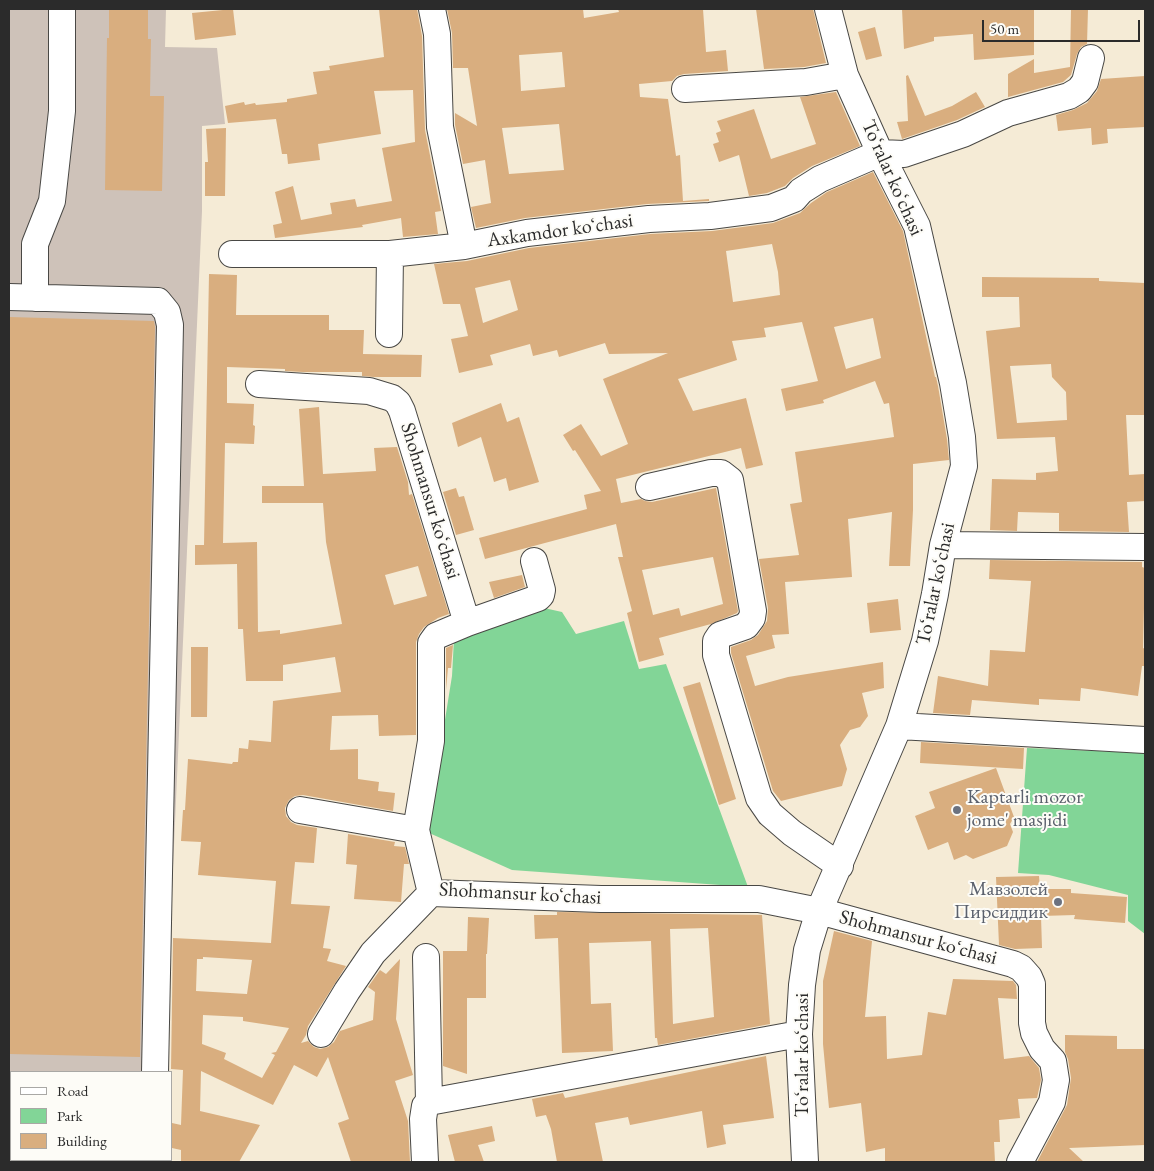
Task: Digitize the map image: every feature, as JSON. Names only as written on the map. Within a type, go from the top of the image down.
[{"type":"street","points":[[35,298],[35,244],[52,201],[62,111],[62,9]]},
{"type":"street","name":"Axkamdor koʻchasi","points":[[432,9],[436,34],[440,127],[464,246],[527,233],[649,219],[710,216],[771,208],[794,199],[801,191],[820,179],[880,152]]},
{"type":"street","name":"Toʻralar koʻchasi","points":[[805,1162],[799,1034],[802,986],[807,950],[819,911],[899,726],[925,641],[943,545],[964,466],[962,437],[953,383],[916,226],[845,75],[828,9]]},
{"type":"street","points":[[880,152],[904,154],[963,134],[1008,113],[1068,96],[1079,90],[1085,82],[1091,58]]},
{"type":"street","points":[[685,89],[806,82],[845,75]]},
{"type":"street","points":[[232,254],[390,254],[464,246]]},
{"type":"street","points":[[389,334],[390,254]]},
{"type":"street","points":[[9,297],[158,301],[167,312],[170,325],[155,1071]]},
{"type":"street","name":"Shohmansur koʻchasi","points":[[260,384],[369,391],[392,398],[402,410],[467,622],[436,636],[432,643],[431,741],[416,830],[432,893],[601,899],[759,899],[819,911],[1013,964],[1025,972],[1032,984],[1032,1024],[1042,1049],[1052,1061],[1056,1080],[1052,1102],[1020,1162]]},
{"type":"street","points":[[649,487],[711,473],[721,473],[730,480],[753,611],[752,618],[746,626],[720,635],[716,641],[716,655],[759,798],[770,814],[792,834],[840,866]]},
{"type":"street","points":[[943,545],[1144,546]]},
{"type":"street","points":[[467,622],[538,598],[542,590],[534,561]]},
{"type":"street","points":[[899,726],[1145,740]]},
{"type":"street","points":[[300,810],[416,830]]},
{"type":"street","points":[[321,1034],[373,953],[432,893]]},
{"type":"street","points":[[426,956],[429,1102]]},
{"type":"street","points":[[424,1162],[424,1106],[429,1102],[799,1034]]},
{"type":"shaded area","points":[[9,9],[166,9],[165,47],[217,48],[225,124],[202,126],[202,211],[164,1071],[10,1071],[10,1161],[163,1162],[9,1162]]},
{"type":"green space","points":[[535,606],[562,612],[576,634],[624,621],[639,669],[666,664],[748,887],[512,870],[427,832],[452,676],[454,639]]},
{"type":"green space","points":[[1027,748],[1145,753],[1145,934],[1128,921],[1128,895],[1049,875],[1018,873]]},
{"type":"building","points":[[109,9],[148,9],[148,39],[151,39],[150,96],[164,96],[162,191],[105,190]]},
{"type":"building","points":[[233,9],[236,35],[195,40],[192,13]]},
{"type":"building","points":[[379,9],[417,9],[422,36],[425,130],[441,211],[435,212],[438,234],[403,237],[401,218],[362,225],[363,227],[275,238],[273,225],[282,223],[275,192],[293,186],[301,220],[332,214],[330,203],[355,199],[357,207],[392,201],[382,148],[415,142],[413,90],[374,91],[381,134],[318,144],[320,160],[288,164],[287,154],[282,154],[276,119],[228,123],[225,106],[244,102],[245,105],[255,103],[256,105],[287,102],[287,99],[317,94],[313,72],[330,70],[329,66],[384,57]]},
{"type":"building","points":[[447,9],[583,9],[584,18],[619,12],[618,9],[703,9],[706,52],[726,50],[728,71],[684,74],[677,76],[672,81],[639,84],[640,97],[668,99],[676,156],[680,155],[683,201],[709,199],[709,201],[647,204],[525,218],[476,228],[471,207],[491,203],[485,160],[463,164],[455,125],[455,113],[477,126],[468,68],[453,68],[452,33]],"holes":[[[562,52],[565,87],[521,91],[519,55]],[[559,124],[564,170],[509,174],[502,128]]]},
{"type":"building","points":[[756,9],[813,9],[826,63],[804,67],[764,69]]},
{"type":"building","points":[[902,9],[1034,9],[1034,55],[974,60],[973,34],[934,37],[934,41],[904,49]]},
{"type":"building","points":[[1071,9],[1088,9],[1087,44],[1081,47],[1077,54],[1071,75],[1063,82],[1008,97],[1008,74],[1034,59],[1034,73],[1070,67]]},
{"type":"building","points":[[875,27],[882,56],[866,60],[858,32]]},
{"type":"building","points":[[908,75],[925,116],[952,106],[976,92],[985,107],[957,120],[902,139],[897,122],[908,121],[906,76]]},
{"type":"building","points":[[1145,76],[1145,127],[1107,129],[1108,143],[1092,145],[1091,128],[1058,131],[1056,115],[1087,103],[1097,91],[1101,79]]},
{"type":"building","points":[[836,92],[860,146],[812,166],[793,178],[785,186],[767,193],[749,196],[739,155],[719,162],[713,144],[719,142],[716,133],[721,131],[717,121],[754,109],[771,159],[816,144],[800,97]]},
{"type":"building","points":[[226,128],[225,196],[205,196],[205,162],[208,162],[206,129]]},
{"type":"building","points":[[873,172],[903,231],[938,386],[949,460],[913,464],[910,566],[889,566],[892,512],[848,519],[852,577],[785,582],[789,634],[772,635],[775,648],[746,656],[755,686],[788,677],[883,662],[884,688],[862,693],[868,716],[860,727],[850,730],[840,745],[847,769],[842,786],[781,801],[773,791],[731,653],[731,647],[751,640],[758,635],[767,621],[768,608],[759,559],[799,555],[790,504],[802,502],[795,452],[894,437],[889,403],[884,404],[875,381],[823,400],[824,403],[786,411],[781,389],[818,381],[802,322],[764,328],[766,337],[732,341],[737,360],[678,379],[693,411],[746,398],[763,465],[746,469],[741,448],[616,479],[621,503],[641,499],[652,502],[716,488],[738,611],[711,624],[659,638],[664,655],[639,662],[627,613],[632,611],[618,557],[623,557],[616,524],[485,559],[479,538],[587,509],[584,495],[601,491],[575,450],[573,451],[563,435],[581,424],[601,456],[628,444],[603,379],[668,353],[609,354],[605,343],[559,357],[557,350],[533,356],[530,344],[490,355],[493,365],[459,373],[451,339],[468,336],[460,304],[443,304],[434,264],[467,261],[529,248],[650,234],[712,231],[773,223],[800,213],[827,192]],"holes":[[[772,244],[778,272],[780,295],[733,302],[726,251]],[[510,280],[518,310],[483,323],[475,288]],[[873,318],[881,358],[846,369],[834,327]],[[713,557],[723,604],[681,616],[679,608],[653,615],[642,570]]]},
{"type":"building","points":[[209,274],[237,275],[236,315],[329,315],[329,330],[364,330],[363,354],[422,355],[421,377],[374,377],[362,376],[362,372],[303,372],[285,371],[285,369],[227,367],[227,403],[254,404],[253,425],[255,426],[254,444],[225,443],[223,543],[257,542],[258,632],[280,630],[280,634],[342,624],[326,542],[323,503],[262,503],[262,486],[304,486],[299,409],[319,407],[323,474],[376,471],[374,448],[397,447],[408,482],[409,495],[412,494],[449,614],[438,618],[424,627],[416,642],[416,735],[379,736],[378,715],[332,716],[330,750],[358,749],[358,779],[379,782],[378,791],[395,793],[393,811],[303,795],[295,796],[289,800],[285,808],[286,816],[291,822],[297,825],[317,828],[314,863],[295,862],[291,904],[330,906],[323,948],[331,949],[327,961],[346,966],[308,1026],[306,1035],[301,1043],[308,1041],[314,1047],[320,1049],[328,1047],[334,1042],[340,1031],[373,1020],[375,992],[368,987],[380,970],[386,974],[400,959],[396,1019],[413,1075],[395,1081],[408,1121],[410,1162],[351,1162],[338,1123],[349,1119],[328,1057],[317,1077],[294,1065],[273,1105],[201,1071],[200,1111],[260,1125],[239,1162],[181,1162],[181,1150],[172,1148],[172,1123],[181,1125],[183,1070],[171,1069],[173,938],[271,943],[276,881],[198,875],[201,842],[181,841],[188,759],[232,764],[233,762],[238,762],[239,748],[248,749],[249,740],[271,742],[273,701],[341,692],[335,657],[283,665],[283,681],[246,681],[243,629],[238,629],[237,564],[195,565],[195,545],[204,545]],"holes":[[[418,566],[427,596],[394,605],[385,575]],[[203,957],[252,960],[247,994],[196,991],[197,959],[203,959]],[[203,1015],[243,1017],[243,1021],[289,1028],[276,1052],[271,1053],[275,1055],[262,1078],[224,1059],[226,1053],[202,1044]]]},
{"type":"building","points":[[982,277],[1099,278],[1099,281],[1145,283],[1145,415],[1126,415],[1129,475],[1145,474],[1145,501],[1127,502],[1129,532],[1059,531],[1059,513],[1018,512],[1017,531],[990,530],[992,479],[1036,480],[1036,473],[1058,471],[1055,437],[997,439],[986,331],[1020,327],[1019,297],[982,297]],"holes":[[[1051,364],[1052,377],[1066,392],[1067,420],[1017,423],[1010,366]]]},
{"type":"building","points":[[9,317],[154,321],[140,1057],[9,1054]]},
{"type":"building","points":[[501,403],[507,422],[519,417],[539,482],[509,491],[506,478],[494,482],[481,437],[458,447],[452,423]]},
{"type":"building","points":[[456,488],[459,497],[464,496],[474,530],[456,535],[443,492]]},
{"type":"building","points":[[990,560],[1142,562],[1142,567],[1145,568],[1143,648],[1145,649],[1145,666],[1142,666],[1138,696],[1081,688],[1080,701],[1039,699],[1039,705],[972,700],[970,715],[933,713],[938,676],[988,686],[990,650],[1025,652],[1031,581],[989,579]]},
{"type":"building","points":[[522,575],[525,587],[494,598],[489,582]]},
{"type":"building","points":[[898,599],[901,630],[870,633],[867,603]]},
{"type":"building","points":[[453,645],[451,668],[448,668],[446,690],[446,648]]},
{"type":"building","points":[[191,647],[208,647],[207,717],[191,717]]},
{"type":"building","points":[[700,682],[736,799],[719,805],[683,687]]},
{"type":"building","points":[[921,742],[1024,748],[1023,769],[920,763]]},
{"type":"building","points":[[996,768],[1014,817],[1010,824],[1013,832],[1007,846],[973,859],[966,855],[954,860],[948,842],[928,850],[915,816],[935,808],[929,792]]},
{"type":"building","points":[[348,834],[395,842],[394,846],[405,847],[409,864],[404,864],[401,902],[354,899],[357,865],[346,864]]},
{"type":"building","points":[[1039,876],[1040,889],[1071,889],[1071,893],[1127,897],[1125,923],[1074,919],[1075,915],[1041,916],[1042,948],[1015,949],[999,945],[996,877]]},
{"type":"building","points":[[557,912],[762,915],[770,1024],[658,1045],[657,1038],[655,1038],[651,941],[589,943],[591,1004],[611,1003],[613,1051],[562,1053],[558,938],[535,939],[534,915],[557,915]],"holes":[[[708,928],[714,1017],[673,1024],[670,929]]]},
{"type":"building","points":[[468,917],[489,918],[486,954],[486,998],[467,998],[467,1074],[443,1066],[443,951],[467,951]]},
{"type":"building","points":[[834,931],[872,941],[865,1017],[886,1016],[887,1059],[922,1055],[928,1012],[946,1015],[953,979],[1013,981],[1016,985],[1017,999],[998,998],[1004,1059],[1029,1056],[1039,1068],[1041,1080],[1037,1098],[1018,1099],[1020,1118],[999,1120],[1000,1142],[994,1142],[995,1162],[885,1162],[885,1148],[866,1152],[861,1103],[829,1108],[823,1044],[823,981]]},
{"type":"building","points":[[1065,1035],[1117,1036],[1117,1049],[1145,1049],[1145,1145],[1069,1148],[1084,1162],[1037,1162],[1067,1105],[1071,1078],[1065,1052]]},
{"type":"building","points":[[766,1056],[774,1118],[723,1125],[726,1144],[707,1148],[702,1111],[630,1125],[628,1117],[595,1123],[603,1162],[557,1162],[551,1129],[546,1115],[536,1117],[532,1099],[563,1093],[565,1098]]},
{"type":"building","points":[[492,1126],[495,1141],[478,1145],[484,1162],[455,1162],[448,1135]]},
{"type":"place","name":"Kaptarli mozor jome' masjidi","points":[[957,810]]},
{"type":"place","name":"Мавзолей Пирсиддик","points":[[1058,902]]}]
